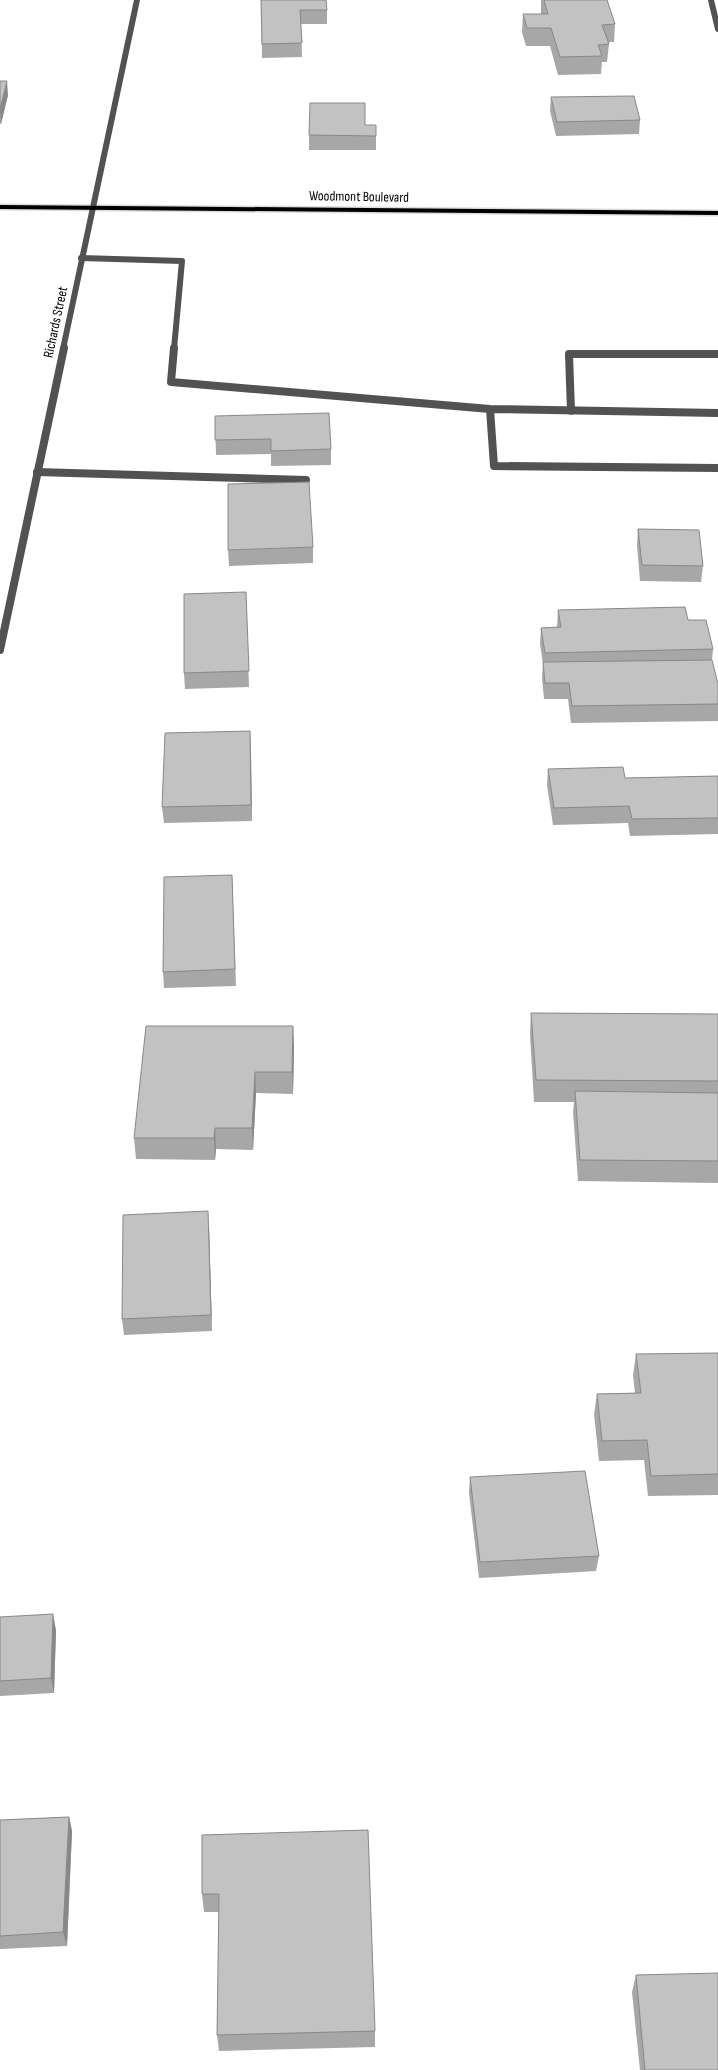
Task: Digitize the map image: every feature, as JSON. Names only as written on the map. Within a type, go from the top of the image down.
[{"type":"main road","name":"Woodmont Boulevard","points":[[0,207],[718,213]]},
{"type":"street","name":"Richards Street","points":[[0,650],[136,0]]},
{"type":"street","points":[[711,0],[718,29]]},
{"type":"street","points":[[82,258],[182,261],[171,382],[490,409],[718,414]]},
{"type":"street","points":[[571,411],[569,354],[718,354]]},
{"type":"street","points":[[490,409],[494,466],[718,468]]},
{"type":"street","points":[[37,472],[306,480]]},
{"type":"building","points":[[261,0],[326,0],[327,10],[300,10],[302,43],[262,44]]},
{"type":"building","points":[[544,0],[607,0],[615,24],[602,25],[609,44],[598,45],[602,56],[560,57],[551,28],[527,28],[523,14],[548,14]]},
{"type":"building","points":[[0,81],[7,81],[0,109]]},
{"type":"building","points":[[634,96],[640,120],[557,122],[551,97]]},
{"type":"building","points":[[310,103],[365,103],[365,125],[376,125],[376,136],[309,135]]},
{"type":"building","points":[[329,413],[331,449],[271,451],[271,439],[215,440],[215,416]]},
{"type":"building","points":[[309,482],[313,547],[228,550],[228,484]]},
{"type":"building","points":[[638,529],[699,530],[703,566],[642,565]]},
{"type":"building","points":[[246,592],[249,671],[184,673],[184,594]]},
{"type":"building","points":[[685,607],[688,620],[706,620],[713,649],[545,653],[541,628],[561,627],[558,610]]},
{"type":"building","points":[[712,660],[718,684],[718,704],[572,706],[569,683],[545,683],[543,662]]},
{"type":"building","points":[[250,731],[251,805],[162,807],[165,733]]},
{"type":"building","points":[[623,767],[625,778],[718,776],[718,818],[632,819],[629,806],[554,808],[548,769]]},
{"type":"building","points":[[232,875],[235,969],[163,972],[164,877]]},
{"type":"building","points":[[531,1013],[718,1014],[718,1081],[536,1080]]},
{"type":"building","points":[[146,1026],[293,1026],[292,1072],[255,1072],[252,1128],[215,1128],[214,1138],[134,1138]]},
{"type":"building","points":[[575,1091],[718,1093],[718,1161],[580,1160]]},
{"type":"building","points":[[208,1211],[211,1315],[122,1319],[123,1215]]},
{"type":"building","points":[[718,1353],[718,1474],[651,1476],[647,1440],[602,1441],[597,1394],[641,1393],[636,1354]]},
{"type":"building","points":[[585,1471],[599,1556],[480,1562],[470,1477]]},
{"type":"building","points":[[53,1614],[51,1678],[0,1681],[0,1617]]},
{"type":"building","points":[[69,1817],[63,1932],[0,1936],[0,1820]]},
{"type":"building","points":[[368,1830],[375,2031],[217,2035],[219,1894],[202,1894],[202,1835]]},
{"type":"building","points":[[718,1973],[718,2070],[645,2070],[636,1975]]}]
